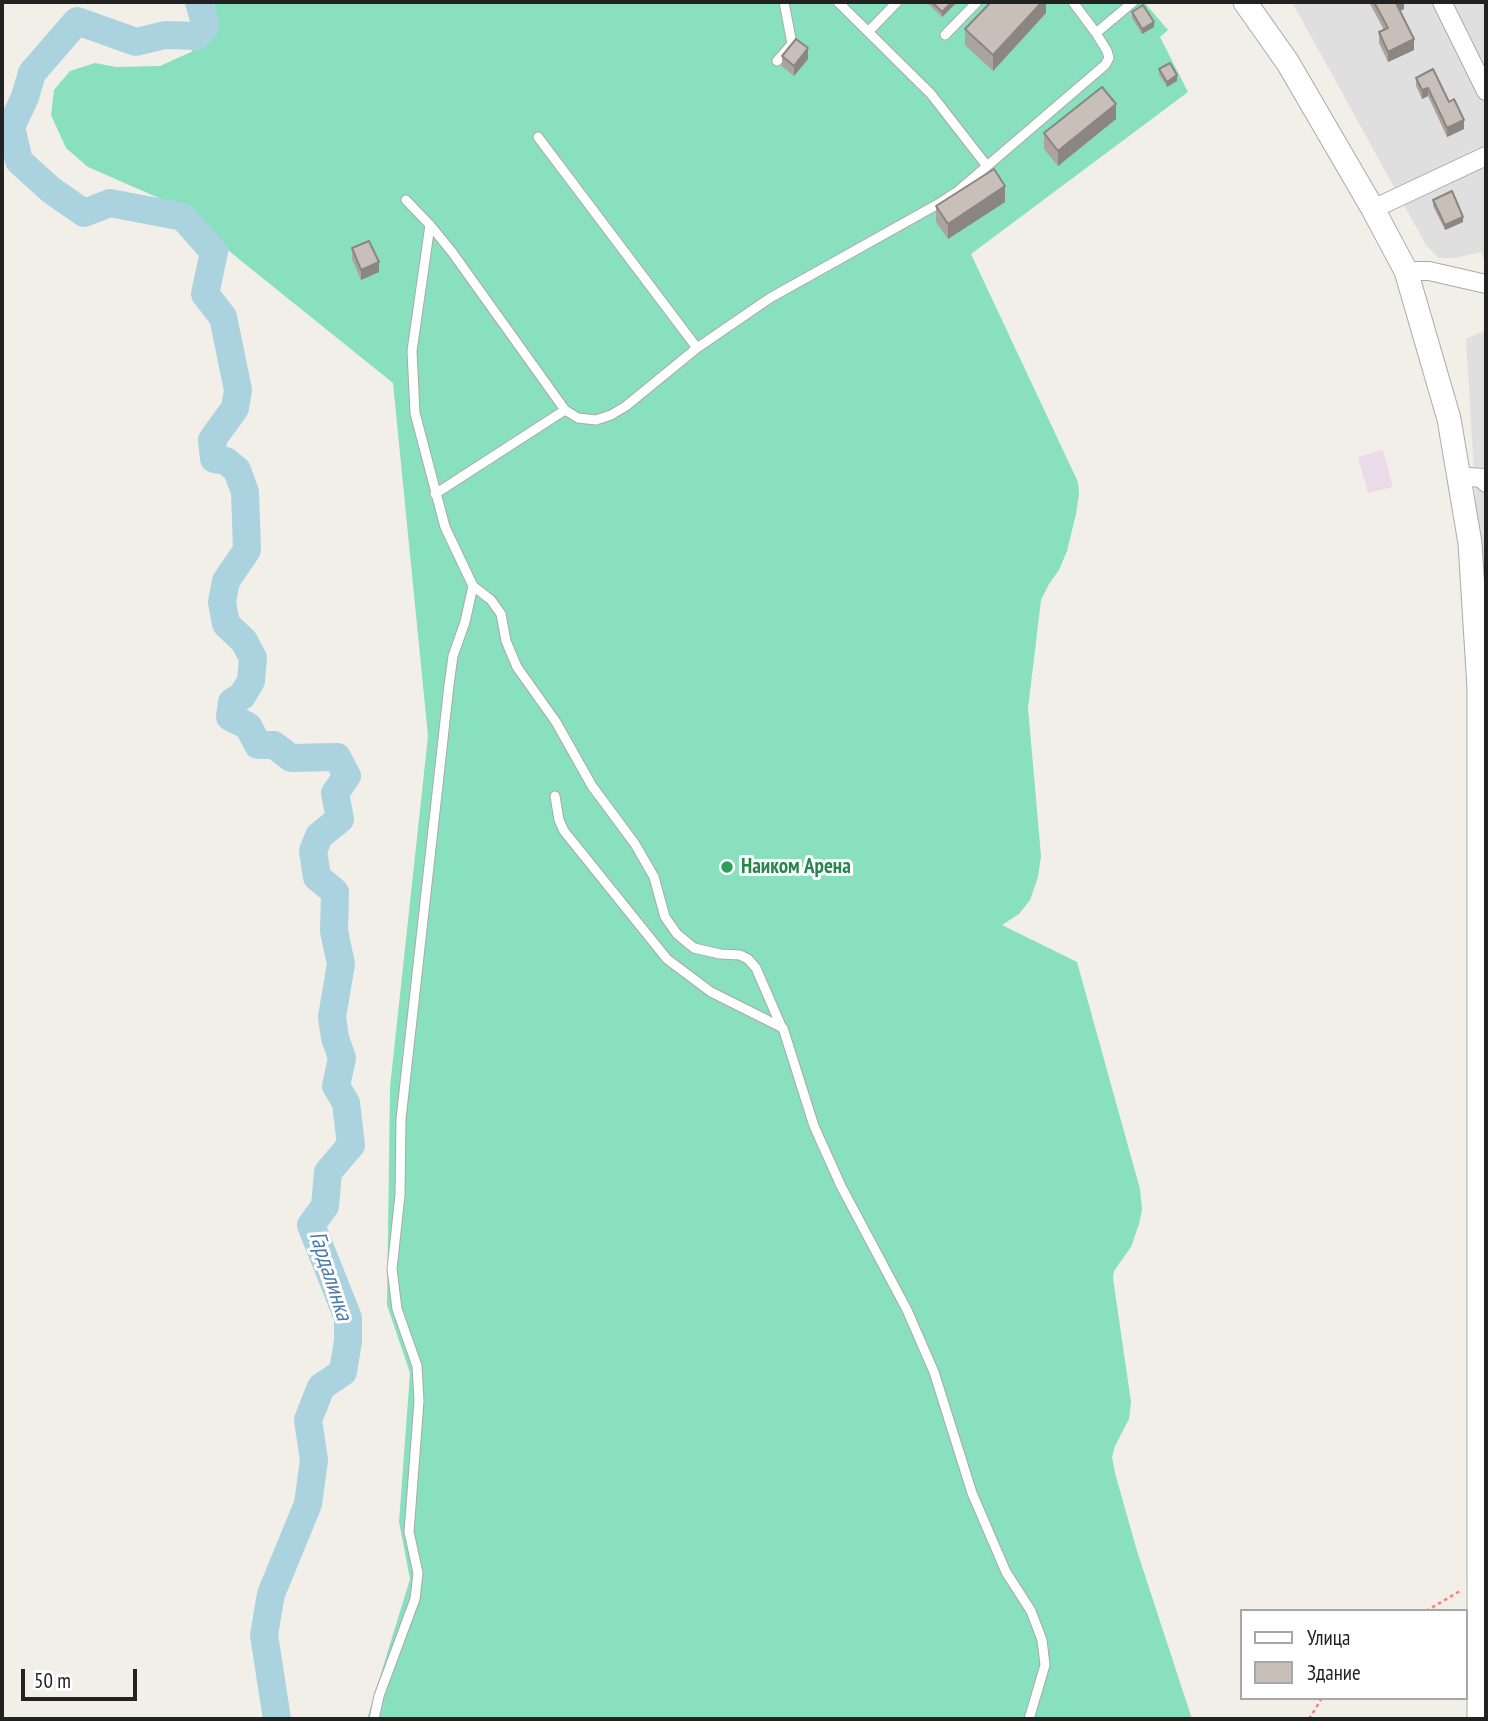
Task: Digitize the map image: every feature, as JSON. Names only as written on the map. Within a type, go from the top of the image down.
[{"type":"street","points":[[1245,2],[1288,63],[1406,271],[1449,419],[1470,543],[1479,688],[1483,1073],[1479,1719]]},
{"type":"street","points":[[1442,2],[1486,91]]},
{"type":"street","points":[[1373,209],[1486,156]]},
{"type":"street","points":[[1406,271],[1429,271],[1486,284]]},
{"type":"street","points":[[1459,476],[1482,478],[1486,483]]},
{"type":"lane","points":[[777,61],[792,44],[784,2]]},
{"type":"lane","points":[[838,2],[931,94],[987,166]]},
{"type":"lane","points":[[869,31],[897,2]]},
{"type":"lane","points":[[945,35],[976,2]]},
{"type":"lane","points":[[407,200],[452,252],[565,411],[578,418],[596,421],[626,406],[697,348],[770,298],[958,191],[1105,65],[1109,58],[1107,51],[1073,2]]},
{"type":"lane","points":[[1096,33],[1133,2]]},
{"type":"lane","points":[[538,137],[697,348]]},
{"type":"lane","points":[[430,225],[412,351],[415,413],[445,527],[472,586],[491,600],[501,614],[506,641],[517,667],[556,722],[592,786],[635,844],[654,877],[665,917],[677,934],[694,948],[740,955],[756,968],[782,1028],[814,1126],[841,1186],[907,1310],[934,1372],[972,1493],[1006,1572],[1031,1611],[1042,1640],[1045,1665],[1029,1719]]},
{"type":"lane","points":[[435,494],[565,411]]},
{"type":"lane","points":[[374,1719],[379,1696],[415,1599],[418,1573],[409,1532],[419,1401],[417,1366],[397,1309],[392,1269],[400,1195],[401,1119],[449,685],[453,656],[465,622],[472,586]]},
{"type":"lane","points":[[555,796],[559,820],[564,831],[667,960],[711,992],[782,1028]]},
{"type":"path","points":[[1430,1609],[1479,1581]]},
{"type":"path","points":[[1309,1719],[1321,1700]]},
{"type":"shaded area","points":[[1292,2],[1486,2],[1486,265],[1481,252],[1455,258],[1439,258],[1426,245]]},
{"type":"shaded area","points":[[1486,330],[1486,677],[1466,339]]},
{"type":"shaded area","points":[[1383,450],[1393,487],[1368,493],[1358,457]]},
{"type":"green space","name":"Наиком Арена","points":[[206,2],[1144,2],[1168,30],[1160,37],[1188,92],[971,254],[1078,482],[1076,514],[1067,551],[1041,600],[1028,708],[1041,856],[1038,877],[1030,900],[1019,914],[1002,925],[1077,962],[1140,1189],[1142,1210],[1139,1224],[1131,1247],[1114,1271],[1113,1278],[1131,1402],[1129,1419],[1112,1457],[1137,1551],[1192,1719],[367,1719],[410,1579],[399,1522],[410,1373],[387,1305],[390,1087],[428,736],[393,383],[168,202],[88,167],[66,148],[51,115],[54,90],[70,71],[95,63],[116,67],[160,66],[191,52],[212,31]]},
{"type":"building","points":[[932,2],[952,2],[942,12]]},
{"type":"building","points":[[991,2],[1042,2],[993,55],[965,29]]},
{"type":"building","points":[[1374,2],[1398,2],[1396,3],[1414,39],[1388,52],[1379,32],[1388,28]]},
{"type":"building","points":[[1143,5],[1154,22],[1142,29],[1132,12]]},
{"type":"building","points":[[796,39],[808,48],[794,66],[782,56]]},
{"type":"building","points":[[1170,63],[1177,75],[1167,82],[1159,69]]},
{"type":"building","points":[[1433,69],[1449,102],[1454,99],[1464,120],[1447,128],[1428,88],[1422,90],[1416,78]]},
{"type":"building","points":[[1102,87],[1116,104],[1058,151],[1044,133]]},
{"type":"building","points":[[994,169],[1005,186],[948,224],[936,206]]},
{"type":"building","points":[[1452,191],[1463,217],[1445,225],[1433,200]]},
{"type":"building","points":[[369,241],[379,262],[361,270],[352,248]]},
{"type":"waterway","name":"Гардалинка","points":[[199,2],[206,26],[197,36],[165,35],[136,42],[77,21],[32,73],[25,97],[11,127],[19,161],[51,190],[84,213],[110,203],[183,217],[214,252],[205,294],[223,317],[238,390],[235,408],[212,440],[214,459],[226,461],[237,470],[245,492],[247,550],[226,581],[222,602],[226,624],[244,641],[253,658],[251,681],[242,696],[232,702],[230,717],[248,726],[258,745],[274,745],[291,758],[337,757],[347,776],[335,793],[340,819],[319,836],[313,851],[317,877],[335,892],[334,931],[341,964],[332,1017],[342,1058],[336,1086],[346,1103],[351,1145],[328,1172],[325,1206],[311,1225],[348,1318],[348,1341],[343,1372],[321,1387],[308,1420],[314,1460],[308,1504],[271,1594],[264,1635],[277,1719]]},
{"type":"place","name":"Наиком Арена","points":[[727,867]]}]
